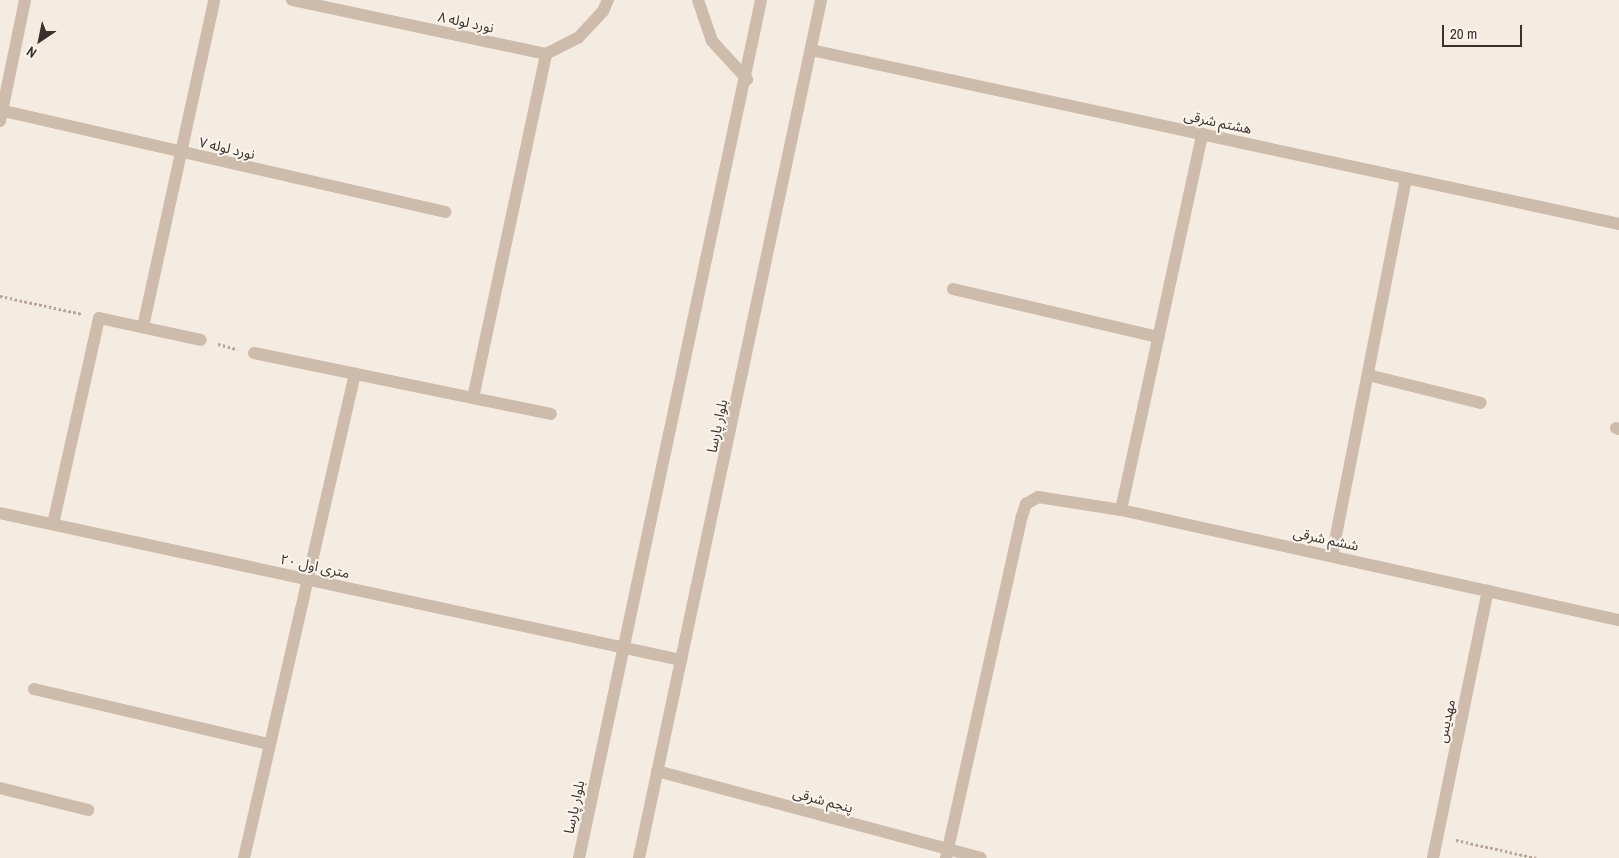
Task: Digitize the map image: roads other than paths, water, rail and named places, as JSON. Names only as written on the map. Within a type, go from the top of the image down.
[{"type":"street","points":[[1,113],[25,0]]},
{"type":"street","points":[[143,327],[214,0]]},
{"type":"street","name":"۸ نورد لوله","points":[[292,0],[344,5],[546,54]]},
{"type":"street","points":[[473,398],[546,54],[578,38],[604,10],[608,0]]},
{"type":"street","points":[[698,0],[712,42],[747,78]]},
{"type":"street","name":"بلوار پارسا","points":[[579,858],[747,78],[761,0]]},
{"type":"street","name":"بلوار پارسا","points":[[639,858],[821,0]]},
{"type":"street","name":"هشتم شرقی","points":[[810,50],[1619,224]]},
{"type":"street","name":"۷ نورد لوله","points":[[1,113],[445,212]]},
{"type":"street","points":[[1121,510],[1202,134]]},
{"type":"street","points":[[1332,556],[1406,178]]},
{"type":"street","points":[[953,290],[1158,337]]},
{"type":"street","points":[[53,524],[99,318],[201,340]]},
{"type":"street","points":[[254,353],[551,414]]},
{"type":"street","points":[[244,858],[355,374]]},
{"type":"street","points":[[1368,375],[1481,403]]},
{"type":"street","name":"ششم شرقی","points":[[947,854],[1026,504],[1038,497],[1121,510],[1619,620]]},
{"type":"street","name":"۲۰ متری اول","points":[[0,513],[681,660]]},
{"type":"street","name":"مهدیس","points":[[1433,858],[1488,591]]},
{"type":"street","points":[[34,690],[269,744]]},
{"type":"street","name":"پنجم شرقی","points":[[657,771],[947,854],[982,858]]},
{"type":"street","points":[[0,788],[88,810]]}]
